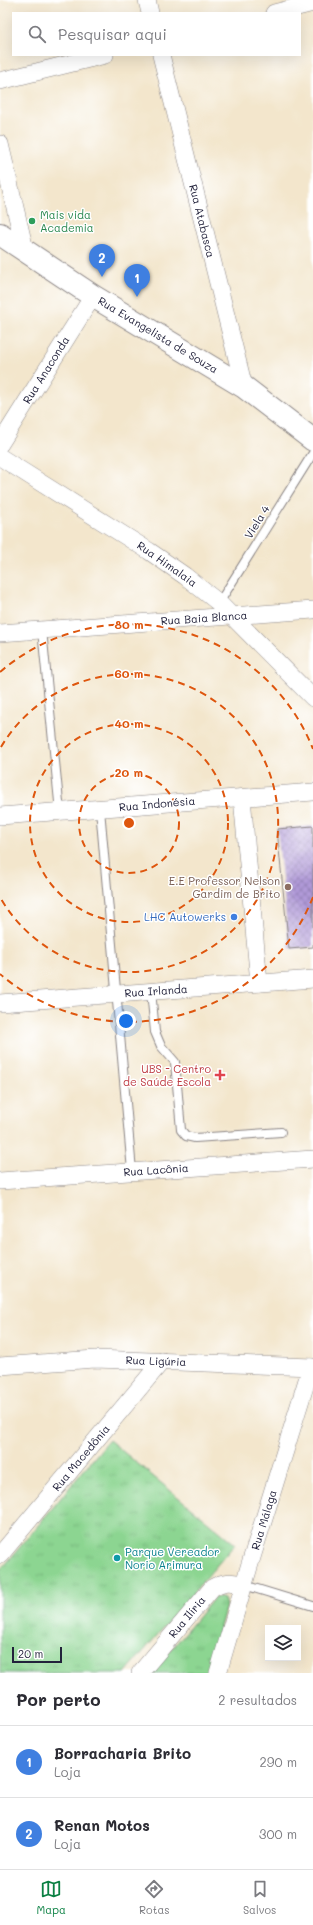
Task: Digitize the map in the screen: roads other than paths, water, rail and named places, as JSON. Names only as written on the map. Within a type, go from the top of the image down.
[{"type":"main road","name":"Rua Evangelista de Souza","points":[[0,234],[93,296],[244,387],[313,440]]},
{"type":"street","points":[[147,0],[150,12]]},
{"type":"street","points":[[278,12],[313,3]]},
{"type":"street","points":[[0,81],[101,56]]},
{"type":"street","name":"Rua Atabasca","points":[[161,56],[244,387]]},
{"type":"street","points":[[0,144],[25,250]]},
{"type":"street","points":[[0,193],[8,176]]},
{"type":"street","name":"Rua Anaconda","points":[[0,444],[93,296]]},
{"type":"street","name":"Rua Himalaia","points":[[0,457],[149,551],[185,576],[219,603],[313,698]]},
{"type":"street","name":"Rua Baia Blanca","points":[[0,633],[313,610]]},
{"type":"street","name":"Rua Indonésia","points":[[0,816],[313,792]]},
{"type":"street","points":[[242,798],[259,983]]},
{"type":"street","name":"Rua Irlanda","points":[[0,1003],[313,978]]},
{"type":"street","name":"Rua Lacônia","points":[[0,1181],[313,1159]]},
{"type":"street","name":"Rua Ligúria","points":[[0,1366],[95,1359],[312,1367]]},
{"type":"street","name":"Rua Macedônia","points":[[0,1555],[162,1361]]},
{"type":"street","name":"Rua Málaga","points":[[218,1673],[312,1367]]},
{"type":"street","name":"Rua Ilíria","points":[[140,1673],[212,1588],[225,1582],[232,1581],[244,1585]]},
{"type":"lane","name":"Viela 4","points":[[219,603],[313,453]]},
{"type":"lane","points":[[42,630],[60,812]]},
{"type":"lane","points":[[100,809],[132,1171]]},
{"type":"lane","points":[[151,991],[155,1032],[161,1046],[175,1062],[181,1130],[186,1136],[195,1138],[281,1132]]},
{"type":"lane","points":[[244,1585],[313,1606]]},
{"type":"place","name":"Mais vida Academia","points":[[32,221]]},
{"type":"place","name":"Renan Motos","points":[[102,277]]},
{"type":"place","name":"Borracharia Brito","points":[[137,297]]},
{"type":"place","name":"E.E Professor Nelson Gardim de Brito","points":[[288,887]]},
{"type":"place","name":"LHC Autowerks","points":[[234,917]]},
{"type":"place","name":"UBS - Centro de Saúde Escola","points":[[220,1075]]},
{"type":"place","name":"Parque Vereador Norio Arimura","points":[[117,1558]]}]
